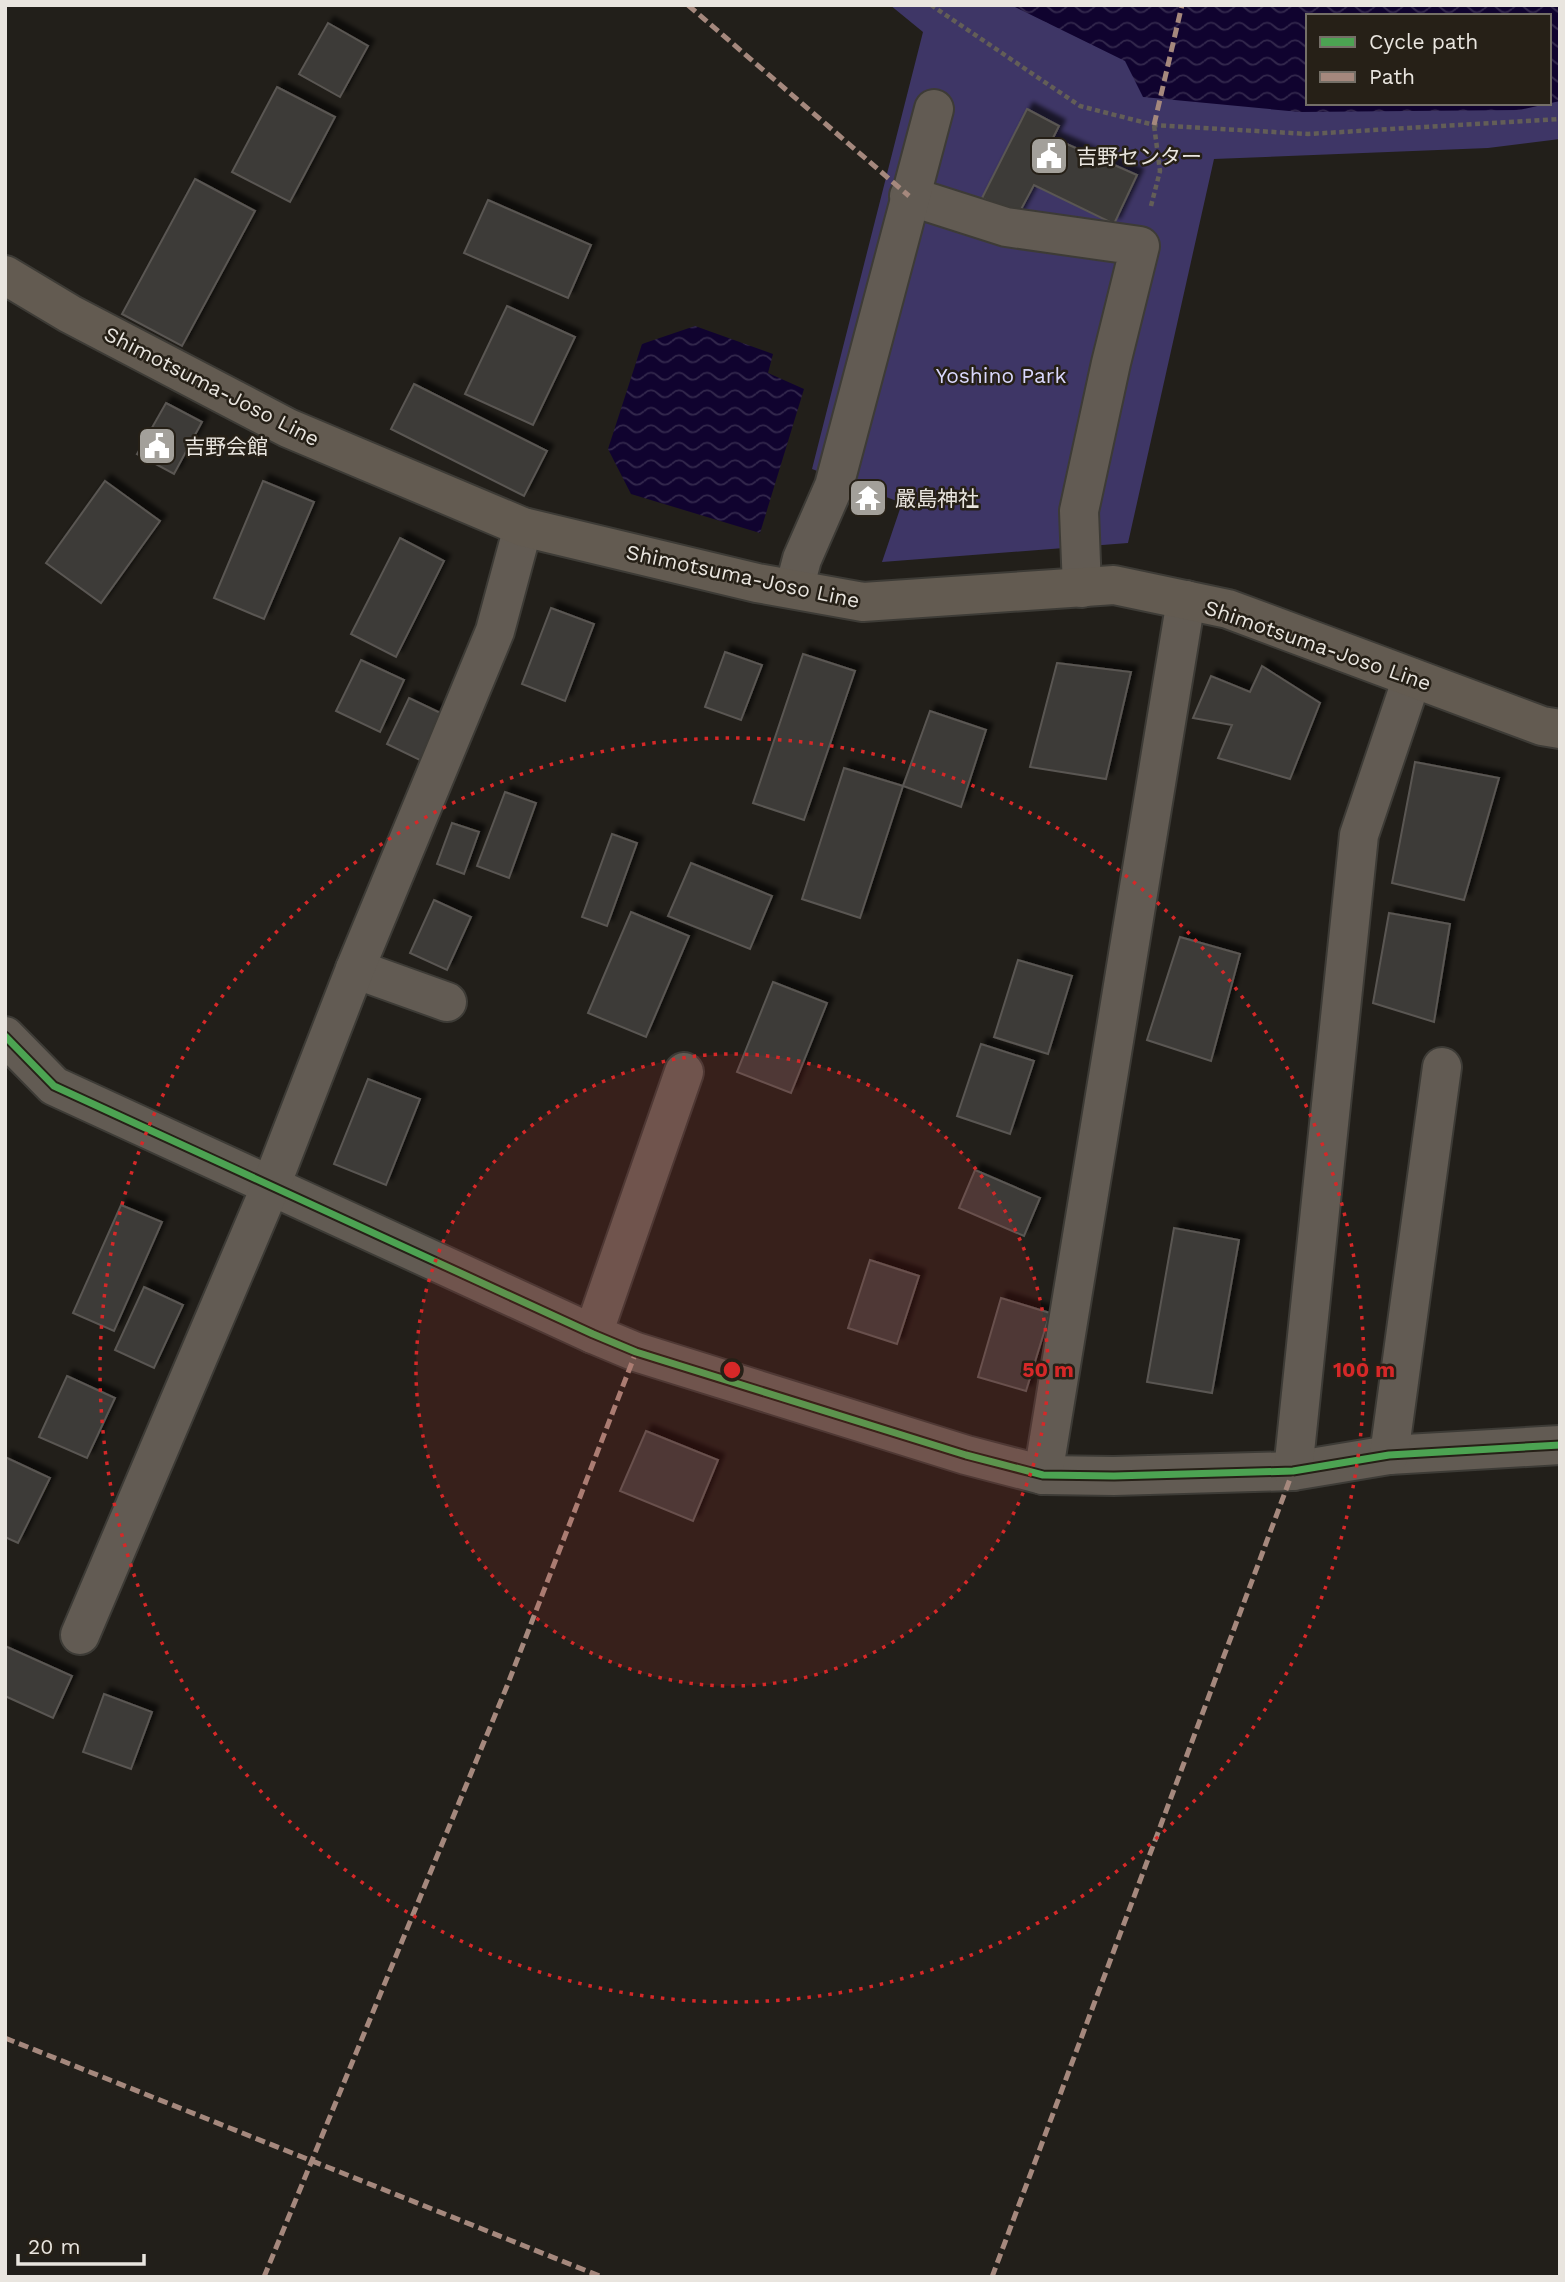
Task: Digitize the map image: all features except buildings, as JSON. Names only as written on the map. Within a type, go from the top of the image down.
[{"type":"main road","name":"Shimotsuma-Joso Line","points":[[5,275],[70,314],[288,428],[523,527],[794,589],[863,602],[1114,585],[1228,609],[1412,678],[1560,729]]},
{"type":"street","points":[[794,589],[802,559],[834,486],[934,109]]},
{"type":"street","points":[[909,196],[1006,227],[1140,246],[1079,511],[1082,587]]},
{"type":"street","points":[[80,1635],[270,1188],[355,969],[495,631],[523,527]]},
{"type":"street","points":[[1043,1475],[1186,600]]},
{"type":"street","points":[[1293,1471],[1335,1040],[1359,835],[1412,678]]},
{"type":"street","points":[[355,969],[447,1002]]},
{"type":"street","points":[[5,1036],[54,1086],[270,1188],[593,1334],[636,1352],[966,1455],[1043,1475],[1114,1476],[1293,1471],[1389,1455],[1560,1445]]},
{"type":"street","points":[[1389,1455],[1442,1067]]},
{"type":"street","points":[[593,1334],[684,1072]]},
{"type":"path","points":[[931,5],[1080,106],[1154,125],[1308,134],[1560,119]]},
{"type":"path","points":[[1140,246],[1160,171],[1154,125]]},
{"type":"green space","name":"Yoshino Park","points":[[890,5],[1560,5],[1560,139],[1488,148],[1214,159],[1128,543],[882,562],[902,503],[812,469],[923,32]]},
{"type":"water","points":[[1011,5],[1560,5],[1560,101],[1551,103],[1551,14],[1306,14],[1306,105],[1542,105],[1519,110],[1300,112],[1143,97],[1125,61]]},
{"type":"water","points":[[695,326],[773,354],[768,373],[804,389],[760,533],[631,494],[608,449],[642,344]]},
{"type":"marked path","points":[[688,5],[909,196]]},
{"type":"marked path","points":[[1154,125],[1182,5]]},
{"type":"marked path","points":[[264,2277],[507,1686],[636,1352]]},
{"type":"marked path","points":[[992,2277],[1293,1471]]},
{"type":"marked path","points":[[5,2038],[602,2277]]},
{"type":"cycle path","points":[[5,1036],[54,1086],[593,1334],[636,1352],[966,1455],[1043,1475],[1114,1476],[1293,1471],[1389,1455],[1560,1445]]},
{"type":"place","name":"吉野センター","points":[[1049,156]]},
{"type":"place","name":"吉野会館","points":[[157,446]]},
{"type":"place","name":"嚴島神社","points":[[868,498]]}]
